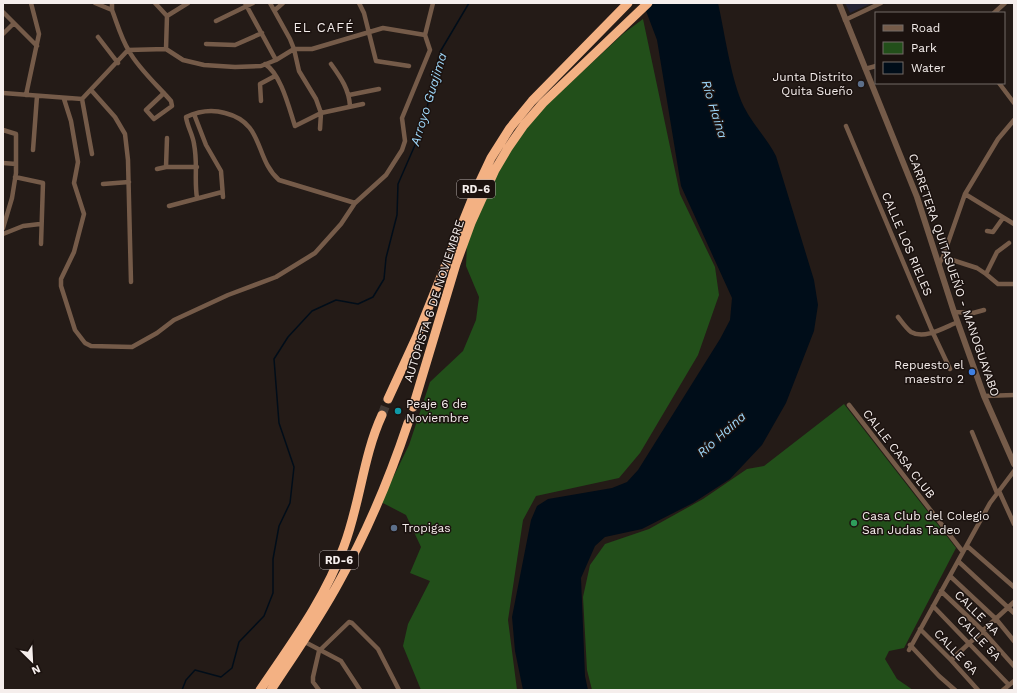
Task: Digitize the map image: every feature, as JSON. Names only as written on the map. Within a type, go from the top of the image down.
[{"type":"highway","name":"AUTOPISTA 6 DE NOVIEMBRE","points":[[388,399],[423,323],[475,192],[491,158],[510,128],[532,101],[628,3]]},
{"type":"highway","name":"AUTOPISTA 6 DE NOVIEMBRE","points":[[413,407],[456,264],[471,224],[495,170],[524,124],[576,70],[648,3]]},
{"type":"highway","name":"RD-6","points":[[260,690],[303,627],[330,580],[345,545],[371,447],[382,415]]},
{"type":"highway","name":"RD-6","points":[[271,690],[339,582],[371,514],[399,449],[408,423]]},
{"type":"highway","points":[[356,507],[371,514]]},
{"type":"street","points":[[26,95],[39,34],[30,3]]},
{"type":"street","points":[[95,3],[112,10]]},
{"type":"street","points":[[112,3],[112,10],[128,50],[171,101],[172,106],[154,119],[146,110],[164,93]]},
{"type":"street","points":[[155,3],[167,16],[166,49]]},
{"type":"street","points":[[167,16],[188,3]]},
{"type":"street","points":[[216,21],[246,5],[253,3]]},
{"type":"street","points":[[270,3],[294,49],[299,71],[316,99],[320,113],[320,129]]},
{"type":"street","points":[[275,10],[283,3]]},
{"type":"street","points":[[359,3],[376,61],[409,66]]},
{"type":"street","points":[[64,99],[71,121],[78,162],[74,183],[84,214],[74,252],[61,279],[61,286],[75,330],[85,343],[91,346],[132,347],[157,333],[174,320],[228,295],[276,277],[315,253],[341,224],[355,203],[386,175],[402,150],[405,141],[402,118],[430,50],[425,35],[433,3]]},
{"type":"street","name":"CARRETERA QUITASUEÑO - MANOGUAYABO","points":[[839,3],[917,197],[954,312],[984,396],[1014,464]]},
{"type":"street","points":[[845,20],[881,3]]},
{"type":"street","points":[[995,12],[1006,3]]},
{"type":"street","points":[[246,5],[276,60]]},
{"type":"street","points":[[3,12],[13,24],[37,46]]},
{"type":"street","points":[[3,34],[13,24]]},
{"type":"street","points":[[3,93],[64,99],[82,99],[128,50],[166,49],[183,60],[204,65],[234,67],[264,64],[276,60],[294,49],[312,49],[383,28],[425,35]]},
{"type":"street","points":[[206,44],[235,45],[262,33]]},
{"type":"street","points":[[98,37],[118,62]]},
{"type":"street","points":[[264,64],[271,68],[283,90],[295,126],[320,113],[362,104]]},
{"type":"street","points":[[331,64],[343,80],[349,95],[350,106]]},
{"type":"street","points":[[865,69],[875,66]]},
{"type":"street","points":[[261,101],[260,84],[275,76]]},
{"type":"street","points":[[1000,84],[1014,103]]},
{"type":"street","points":[[91,90],[115,117],[125,134],[129,182],[131,282]]},
{"type":"street","points":[[349,95],[379,90]]},
{"type":"street","points":[[33,150],[36,96]]},
{"type":"street","points":[[82,99],[92,154]]},
{"type":"street","points":[[197,198],[195,182],[197,167],[194,142],[186,119],[194,114],[214,110],[232,114],[247,122],[257,139],[270,172],[279,180],[355,203]]},
{"type":"street","points":[[169,206],[197,198],[223,194],[221,171],[206,146],[194,114]]},
{"type":"street","points":[[938,264],[944,257],[965,194],[998,139],[1014,120]]},
{"type":"street","name":"CALLE LOS RIELES","points":[[846,126],[933,333],[950,369]]},
{"type":"street","points":[[3,130],[14,132],[16,134],[15,177],[3,228]]},
{"type":"street","points":[[166,167],[168,138]]},
{"type":"street","points":[[3,162],[16,164]]},
{"type":"street","points":[[157,170],[166,167],[197,167]]},
{"type":"street","points":[[15,177],[43,183],[40,244]]},
{"type":"street","points":[[103,184],[129,182]]},
{"type":"street","points":[[965,194],[1014,224]]},
{"type":"street","points":[[987,231],[993,232],[1003,218]]},
{"type":"street","points":[[3,234],[23,226],[40,224]]},
{"type":"street","points":[[986,274],[997,252],[1009,243]]},
{"type":"street","points":[[944,257],[966,264],[986,274],[998,284],[1014,284]]},
{"type":"street","points":[[954,312],[973,313],[984,310]]},
{"type":"street","points":[[898,317],[911,332],[916,333],[933,333],[958,322]]},
{"type":"street","points":[[984,396],[1014,395]]},
{"type":"street","name":"CALLE CASA CLUB","points":[[849,405],[963,552]]},
{"type":"street","points":[[972,432],[998,492],[1014,524]]},
{"type":"street","points":[[955,690],[910,648],[966,546],[998,492],[1014,471]]},
{"type":"street","points":[[966,546],[1014,587]]},
{"type":"street","points":[[958,562],[1014,613]]},
{"type":"street","points":[[950,576],[996,619],[1014,641]]},
{"type":"street","name":"CALLE 4A","points":[[941,592],[982,630],[1014,666]]},
{"type":"street","points":[[952,660],[982,630],[1014,602]]},
{"type":"street","name":"CALLE 5A","points":[[933,606],[970,642],[1009,685]]},
{"type":"street","points":[[319,690],[313,682],[319,651],[347,622],[350,622],[378,649],[399,690]]},
{"type":"street","name":"CALLE 6A","points":[[920,629],[952,660],[978,690]]},
{"type":"street","points":[[303,641],[319,651],[341,661],[360,690]]},
{"type":"street","points":[[1003,690],[1014,681]]},
{"type":"shaded area","points":[[845,3],[872,3],[850,13]]},
{"type":"green space","points":[[643,19],[680,194],[715,267],[719,295],[698,355],[640,453],[619,478],[536,496],[523,520],[508,620],[517,690],[421,690],[403,646],[408,624],[430,581],[410,573],[421,547],[406,515],[381,502],[409,445],[430,382],[463,351],[476,320],[479,297],[466,266],[467,244],[487,192],[510,149],[544,107],[624,33]]},
{"type":"green space","points":[[844,404],[956,548],[904,648],[889,651],[885,659],[897,679],[913,690],[592,690],[587,670],[583,597],[590,565],[605,544],[649,529],[703,499],[747,469],[764,466]]},
{"type":"water","name":"Río Haina","points":[[643,3],[718,3],[735,84],[739,96],[748,114],[776,156],[814,280],[818,305],[814,331],[786,403],[762,445],[730,479],[693,503],[642,529],[605,537],[595,546],[581,578],[585,676],[588,690],[523,690],[515,651],[512,617],[531,520],[537,506],[548,499],[612,488],[627,482],[638,470],[720,339],[730,320],[732,298],[681,186],[657,40]]},
{"type":"waterway","name":"Arroyo Guajima","points":[[182,690],[186,680],[195,670],[221,677],[232,668],[239,642],[264,616],[273,593],[273,559],[279,526],[290,503],[294,467],[279,423],[274,359],[288,337],[312,311],[336,300],[358,304],[373,297],[384,279],[386,258],[397,215],[398,184],[422,129],[440,52],[469,3]]},
{"type":"tunnel","points":[[382,415],[388,399]]},
{"type":"tunnel","points":[[408,423],[413,407]]},
{"type":"place","name":"Junta Distrito Quita Sueño","points":[[861,84]]},
{"type":"place","name":"Repuesto el maestro 2","points":[[972,372]]},
{"type":"place","name":"Peaje 6 de Noviembre","points":[[398,411]]},
{"type":"place","name":"Casa Club del Colegio San Judas Tadeo","points":[[854,523]]},
{"type":"place","name":"Tropigas","points":[[394,528]]},
{"type":"district","name":"EL CAFÉ","points":[[324,27]]}]
